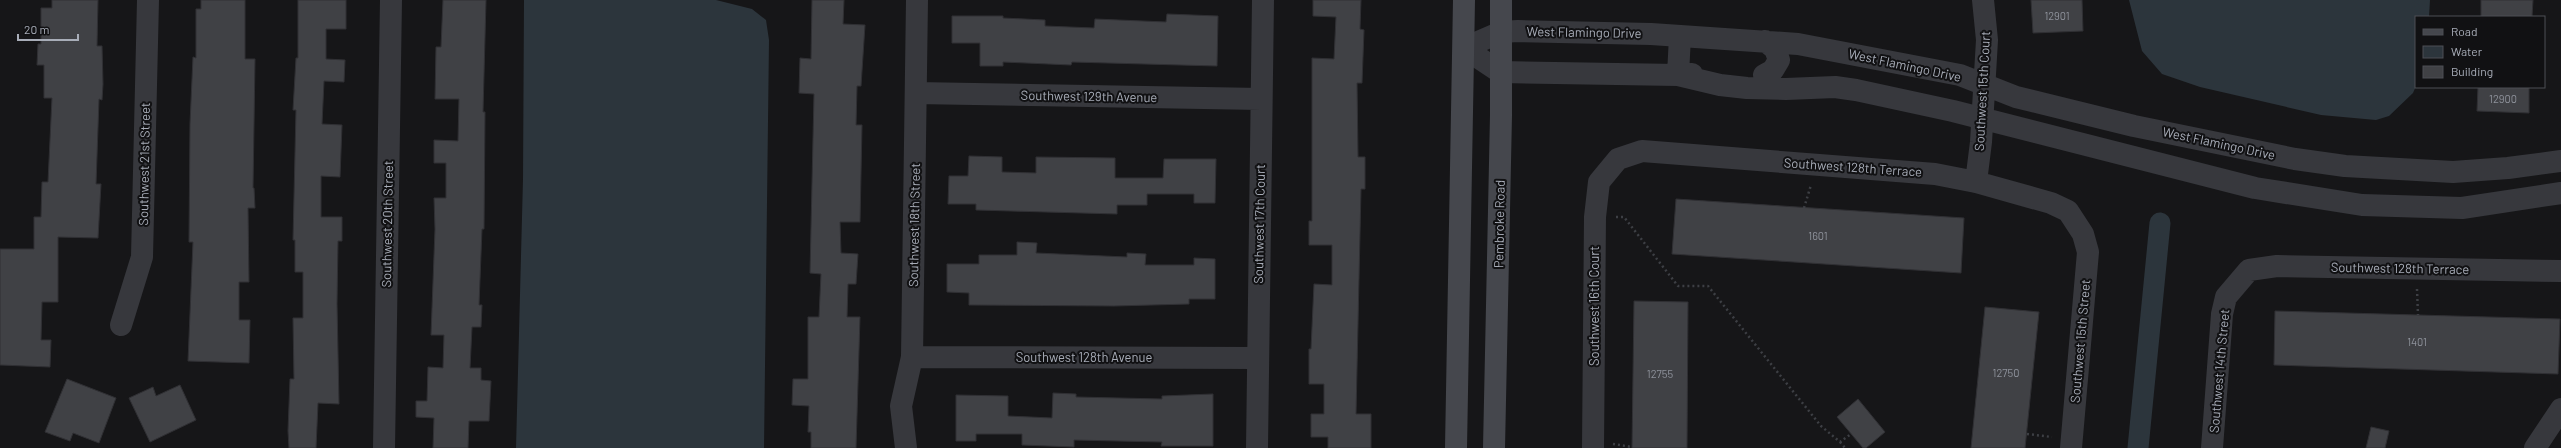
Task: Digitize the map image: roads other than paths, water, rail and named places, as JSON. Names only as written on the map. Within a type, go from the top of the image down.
[{"type":"main road","points":[[1456,448],[1464,0]]},
{"type":"main road","name":"Pembroke Road","points":[[1494,448],[1502,115],[1500,72],[1501,0]]},
{"type":"street","name":"Southwest 21st Street","points":[[121,325],[142,257],[148,0]]},
{"type":"street","name":"Southwest 20th Street","points":[[384,448],[390,0]]},
{"type":"street","name":"Southwest 18th Street","points":[[906,448],[901,406],[912,357],[917,0]]},
{"type":"street","name":"Southwest 17th Court","points":[[1257,448],[1257,358],[1263,0]]},
{"type":"street","name":"Southwest 15th Court","points":[[1976,182],[1987,40],[1983,0]]},
{"type":"street","name":"West Flamingo Drive","points":[[1464,48],[1501,32],[1680,36],[1765,41],[1858,54],[1960,75],[1984,83],[2016,97],[2134,126],[2295,159],[2338,165],[2414,171],[2453,172],[2508,168],[2561,161]]},
{"type":"street","points":[[1678,75],[1680,36]]},
{"type":"street","points":[[1764,75],[1774,70],[1779,60],[1775,49],[1765,41]]},
{"type":"street","points":[[1464,48],[1500,72],[1678,75],[1720,72],[1788,76],[1834,87],[1953,111],[1982,120],[2255,188],[2362,205],[2462,208],[2561,193]]},
{"type":"street","points":[[1678,75],[1720,85],[1747,88],[1786,89],[1834,87]]},
{"type":"street","name":"Southwest 129th Avenue","points":[[916,93],[1261,99]]},
{"type":"street","name":"Southwest 128th Terrace","points":[[1610,168],[1624,156],[1642,151],[1935,174],[1976,182],[2051,203],[2068,211],[2083,234]]},
{"type":"street","name":"Southwest 16th Court","points":[[1593,448],[1595,217],[1599,182],[1610,168]]},
{"type":"street","name":"Southwest 15th Street","points":[[2071,448],[2087,259],[2083,234]]},
{"type":"street","name":"Southwest 128th Terrace","points":[[2242,276],[2249,270],[2277,266],[2561,271]]},
{"type":"street","name":"Southwest 14th Street","points":[[2212,448],[2222,314],[2226,297],[2242,276]]},
{"type":"street","name":"Southwest 128th Avenue","points":[[912,357],[1257,358]]},
{"type":"street","points":[[2535,448],[2561,409]]},
{"type":"water","points":[[524,0],[716,0],[752,9],[766,20],[769,40],[764,448],[516,448],[523,179]]},
{"type":"water","points":[[2129,0],[2430,0],[2429,16],[2415,16],[2415,88],[2413,93],[2389,116],[2376,120],[2321,115],[2200,87],[2162,74],[2142,51]]},
{"type":"waterway","points":[[2138,448],[2160,223]]}]
